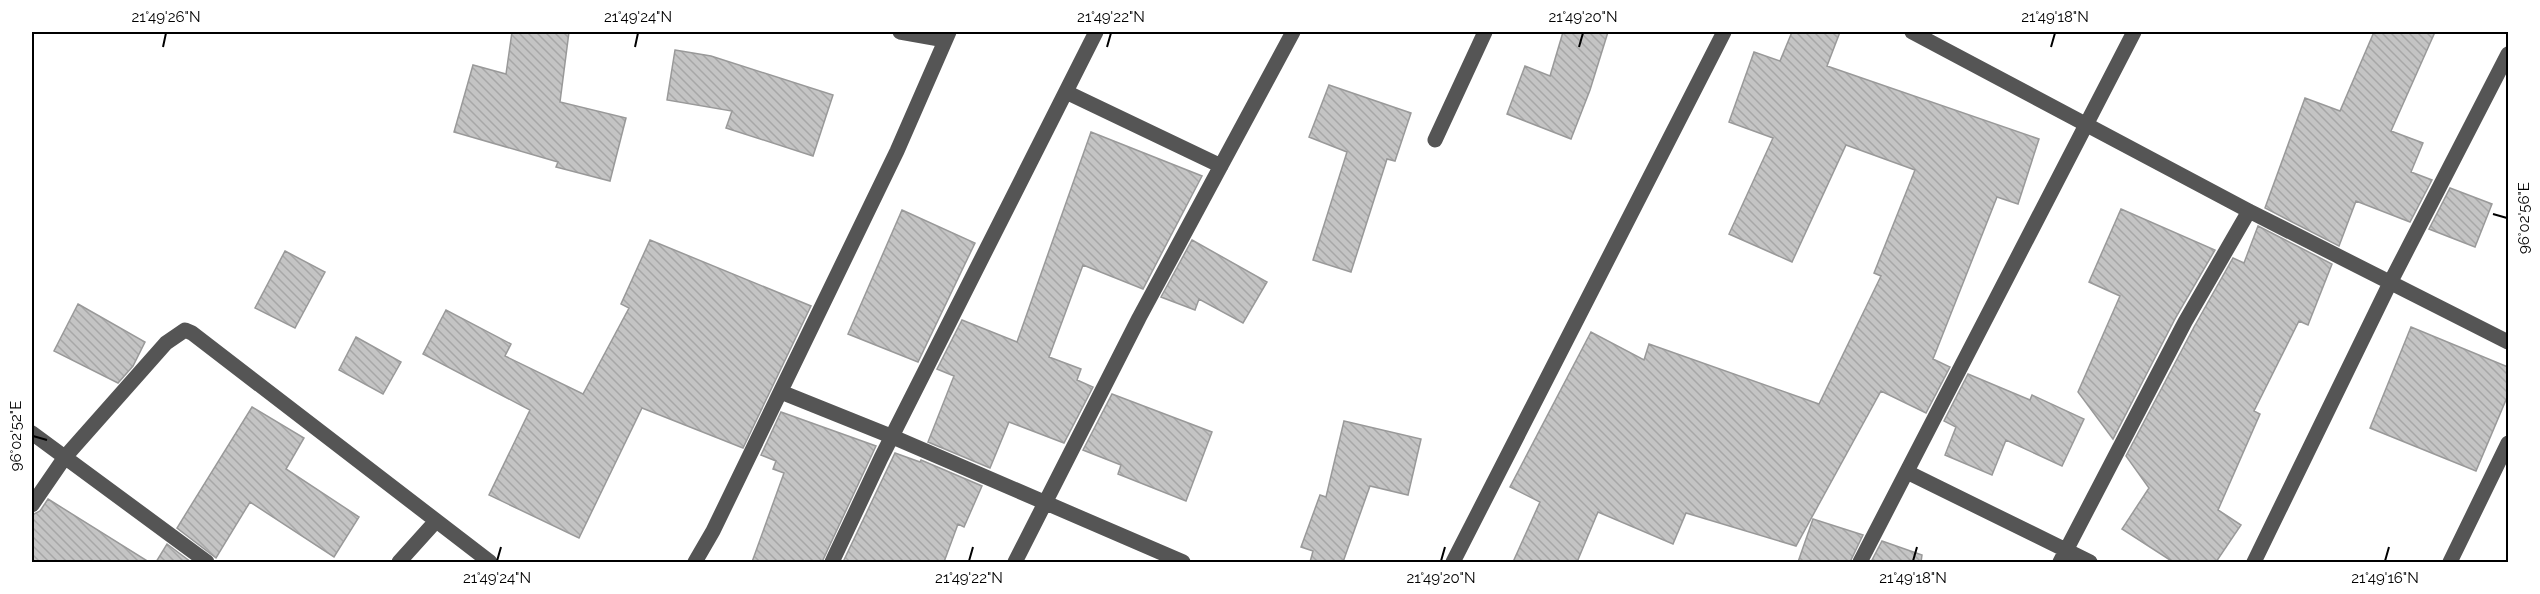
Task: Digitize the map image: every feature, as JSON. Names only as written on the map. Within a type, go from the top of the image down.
[{"type":"street","points":[[695,562],[781,392],[897,151],[947,36],[900,32]]},
{"type":"street","points":[[832,562],[1096,32]]},
{"type":"street","points":[[1015,562],[1139,318],[1293,32]]},
{"type":"street","points":[[1435,140],[1485,32]]},
{"type":"street","points":[[1453,562],[1724,32]]},
{"type":"street","points":[[1860,562],[2134,32]]},
{"type":"street","points":[[1923,34],[2085,125],[2508,342]]},
{"type":"street","points":[[2254,562],[2390,283],[2508,54]]},
{"type":"street","points":[[1066,92],[1221,166]]},
{"type":"street","points":[[2063,556],[2185,322],[2249,211]]},
{"type":"street","points":[[32,505],[65,458],[166,343],[184,330],[192,333],[490,562]]},
{"type":"street","points":[[781,392],[893,436],[1183,562]]},
{"type":"street","points":[[32,433],[207,562]]},
{"type":"street","points":[[2450,562],[2508,443]]},
{"type":"street","points":[[1907,472],[2063,556],[2090,562]]},
{"type":"street","points":[[399,562],[436,521]]},
{"type":"building","points":[[512,32],[569,32],[560,102],[626,118],[610,181],[556,167],[558,162],[454,132],[473,65],[506,74]]},
{"type":"building","points":[[1563,32],[1608,32],[1590,90],[1571,139],[1507,114],[1525,66],[1550,76]]},
{"type":"building","points":[[1792,32],[1840,32],[1827,66],[2039,139],[2018,204],[1997,197],[1933,359],[1950,367],[1926,413],[1881,391],[1796,546],[1686,513],[1673,544],[1598,512],[1577,562],[1513,562],[1540,502],[1510,487],[1591,332],[1644,360],[1649,344],[1819,404],[1881,276],[1874,273],[1915,170],[1846,145],[1792,262],[1729,234],[1773,138],[1729,122],[1754,52],[1780,61]]},
{"type":"building","points":[[2374,32],[2435,32],[2391,131],[2423,143],[2411,172],[2432,180],[2410,222],[2356,201],[2339,246],[2265,208],[2305,98],[2340,111]]},
{"type":"building","points":[[675,50],[711,56],[833,95],[813,156],[726,128],[732,111],[667,100]]},
{"type":"building","points":[[1329,85],[1411,113],[1395,161],[1387,159],[1351,272],[1313,260],[1347,152],[1309,137]]},
{"type":"building","points":[[1091,132],[1202,176],[1143,289],[1083,265],[1049,357],[1081,369],[1077,380],[1093,387],[1064,443],[1009,422],[990,468],[928,442],[954,376],[937,369],[962,320],[1017,342]]},
{"type":"building","points":[[2450,188],[2492,204],[2475,247],[2429,229]]},
{"type":"building","points":[[2121,209],[2215,250],[2176,317],[2113,439],[2078,392],[2120,296],[2089,282]]},
{"type":"building","points":[[902,210],[975,243],[918,362],[848,334]]},
{"type":"building","points":[[2258,226],[2332,264],[2308,325],[2299,321],[2254,411],[2260,414],[2218,510],[2241,525],[2216,562],[2173,562],[2122,529],[2149,488],[2126,456],[2233,258],[2244,263]]},
{"type":"building","points":[[650,240],[811,306],[743,448],[642,408],[579,538],[489,495],[530,410],[423,354],[446,310],[511,344],[505,356],[583,394],[629,308],[621,304]]},
{"type":"building","points":[[1192,240],[1267,282],[1243,323],[1199,299],[1195,310],[1161,297]]},
{"type":"building","points":[[285,251],[325,272],[295,328],[255,308]]},
{"type":"building","points":[[78,304],[145,342],[133,366],[118,383],[54,351]]},
{"type":"building","points":[[2411,327],[2508,367],[2508,395],[2476,471],[2370,428]]},
{"type":"building","points":[[356,337],[401,362],[383,394],[339,370]]},
{"type":"building","points":[[1968,374],[2030,400],[2032,395],[2084,419],[2062,466],[2006,440],[1992,475],[1945,455],[1956,427],[1944,421]]},
{"type":"building","points":[[1112,394],[1212,432],[1186,501],[1118,474],[1121,465],[1083,450]]},
{"type":"building","points":[[252,407],[304,438],[286,469],[359,517],[334,557],[250,502],[216,558],[177,528]]},
{"type":"building","points":[[781,412],[876,446],[822,562],[752,562],[784,473],[773,469],[776,461],[761,455]]},
{"type":"building","points":[[1344,421],[1421,439],[1408,495],[1370,486],[1343,562],[1310,562],[1313,551],[1301,547],[1320,495],[1326,497]]},
{"type":"building","points":[[895,453],[920,462],[921,460],[982,486],[964,527],[958,524],[944,562],[843,562]]},
{"type":"building","points":[[48,499],[149,562],[32,562],[32,515],[40,511]]},
{"type":"building","points":[[1813,519],[1863,535],[1850,562],[1798,562]]},
{"type":"building","points":[[1882,541],[1922,555],[1921,562],[1871,562]]},
{"type":"building","points":[[167,544],[191,562],[156,562]]}]
